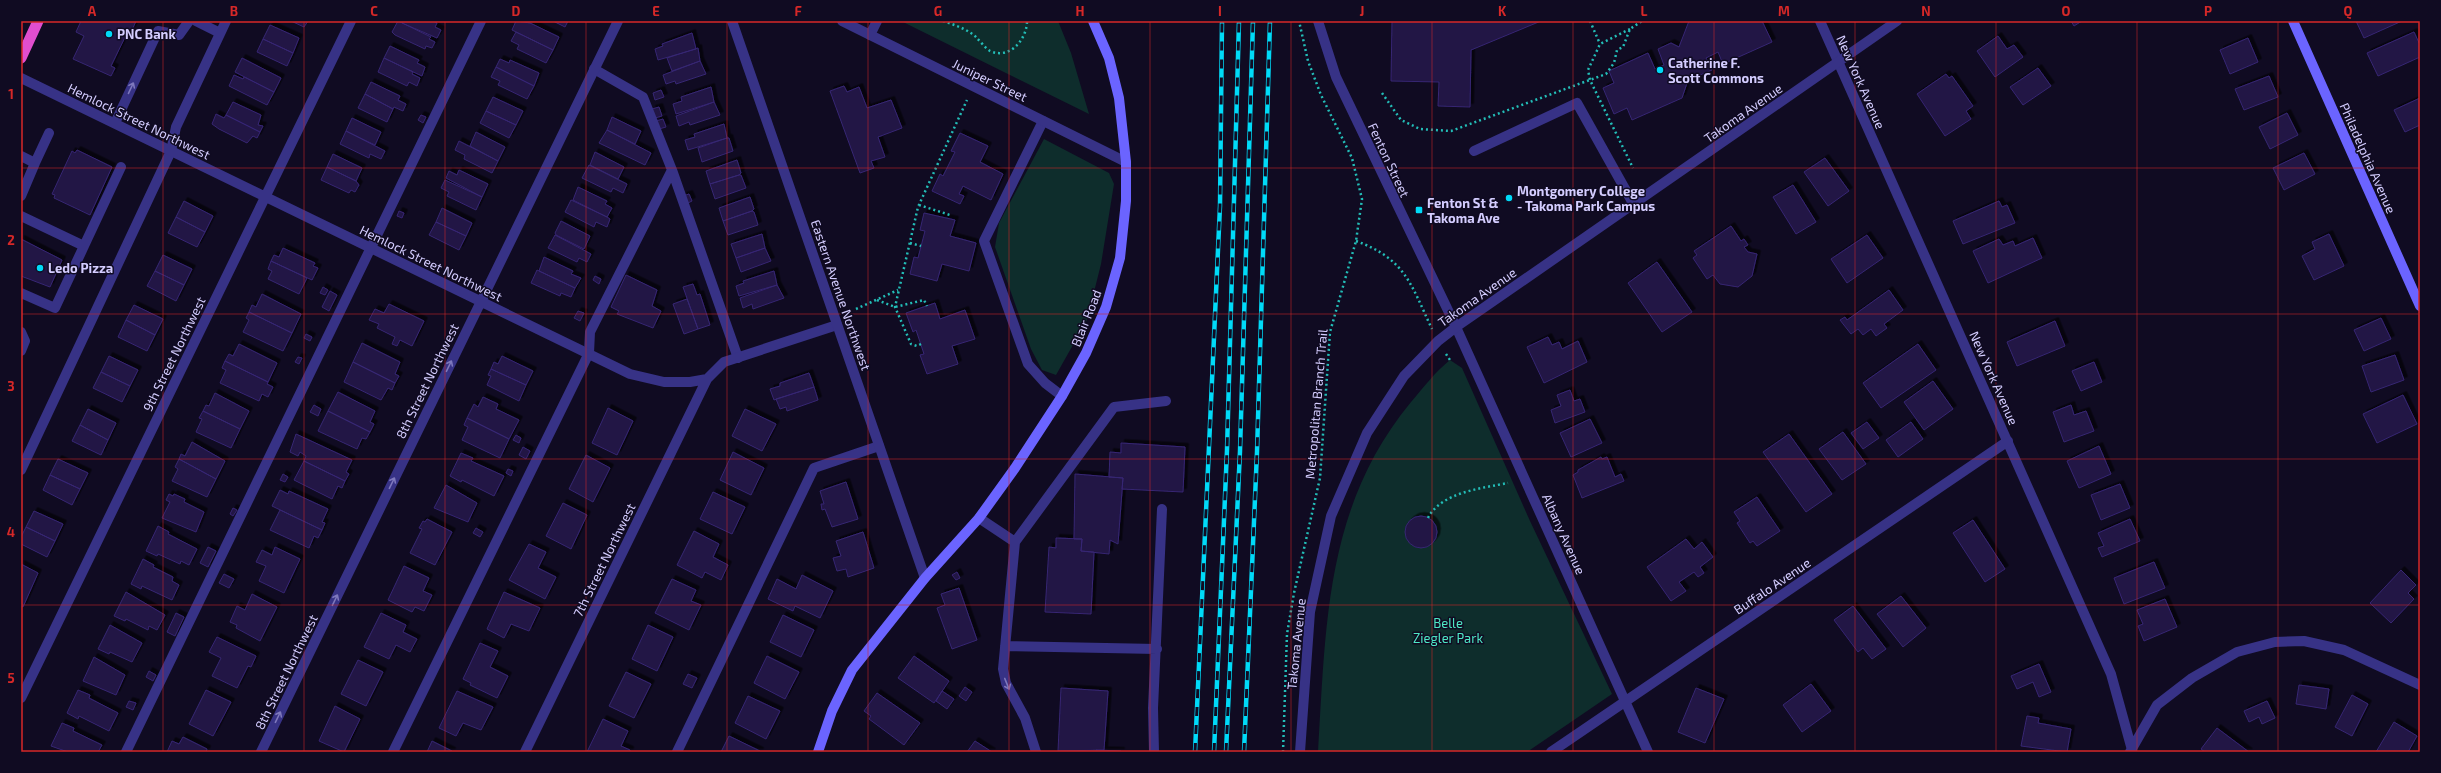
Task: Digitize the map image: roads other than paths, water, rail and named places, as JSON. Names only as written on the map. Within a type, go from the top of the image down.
[{"type":"highway","points":[[21,58],[38,21]]},
{"type":"main road","name":"Blair Road","points":[[818,752],[838,697],[852,670],[925,578],[978,518],[1031,445],[1062,396],[1086,353],[1106,307],[1120,258],[1126,201],[1126,162],[1119,98],[1108,58],[1093,21]]},
{"type":"main road","name":"Philadelphia Avenue","points":[[2293,21],[2420,306]]},
{"type":"street","points":[[115,123],[158,31],[179,35],[189,21]]},
{"type":"street","points":[[196,21],[220,33]]},
{"type":"street","points":[[21,470],[171,151],[176,127],[226,21]]},
{"type":"street","name":"9th Street Northwest","points":[[21,698],[351,21]]},
{"type":"street","points":[[126,752],[369,247],[481,21]]},
{"type":"street","name":"8th Street Northwest","points":[[261,752],[618,21]]},
{"type":"street","name":"Eastern Avenue Northwest","points":[[732,21],[925,578]]},
{"type":"street","name":"Juniper Street","points":[[842,21],[1126,162]]},
{"type":"street","points":[[870,35],[877,21]]},
{"type":"street","name":"Fenton Street","points":[[1318,21],[1336,78],[1456,327]]},
{"type":"street","name":"New York Avenue","points":[[1820,21],[2111,674],[2131,751]]},
{"type":"street","name":"Takoma Avenue","points":[[1300,752],[1310,612],[1331,516],[1367,434],[1404,376],[1438,341],[1456,327],[1634,205],[1897,21]]},
{"type":"street","points":[[594,69],[643,97],[672,170],[738,358]]},
{"type":"street","name":"Hemlock Street Northwest","points":[[21,78],[630,374],[664,382],[690,382],[707,379]]},
{"type":"street","points":[[1474,151],[1577,103],[1634,205]]},
{"type":"street","points":[[1043,121],[984,241],[1028,364],[1045,383],[1062,396]]},
{"type":"street","points":[[21,196],[49,133]]},
{"type":"street","points":[[21,156],[35,163]]},
{"type":"street","points":[[21,292],[55,308],[121,167]]},
{"type":"street","points":[[393,752],[588,353],[590,332],[672,170]]},
{"type":"street","points":[[21,216],[84,246]]},
{"type":"street","points":[[707,379],[724,362],[837,325]]},
{"type":"street","name":"Albany Avenue","points":[[1456,327],[1648,752]]},
{"type":"street","points":[[21,332],[25,341],[21,352]]},
{"type":"street","name":"7th Street Northwest","points":[[525,752],[707,379]]},
{"type":"street","points":[[1036,752],[1025,718],[1006,683],[1003,669],[1015,542],[1114,407],[1166,401]]},
{"type":"street","name":"Buffalo Avenue","points":[[1551,752],[2008,441]]},
{"type":"street","points":[[677,752],[814,468],[879,446]]},
{"type":"street","points":[[1154,752],[1153,708],[1162,509]]},
{"type":"street","points":[[978,518],[1015,542]]},
{"type":"street","points":[[2131,751],[2158,705],[2192,678],[2237,652],[2275,642],[2304,641],[2344,650],[2420,684]]},
{"type":"street","points":[[1005,646],[1156,649]]},
{"type":"railway","points":[[1195,752],[1220,206],[1222,21]]},
{"type":"railway","points":[[1214,752],[1227,450],[1239,21]]},
{"type":"railway","points":[[1226,752],[1240,451],[1253,21]]},
{"type":"railway","points":[[1244,752],[1257,452],[1270,21]]},
{"type":"place","name":"PNC Bank","points":[[109,34]]},
{"type":"place","name":"Catherine F. Scott Commons","points":[[1660,70]]},
{"type":"place","name":"Montgomery College - Takoma Park Campus","points":[[1509,198]]},
{"type":"place","name":"Fenton St & Takoma Ave","points":[[1419,210]]},
{"type":"place","name":"Ledo Pizza","points":[[40,268]]},
{"type":"park label","name":"Belle Ziegler Park","points":[[1448,630]]}]
